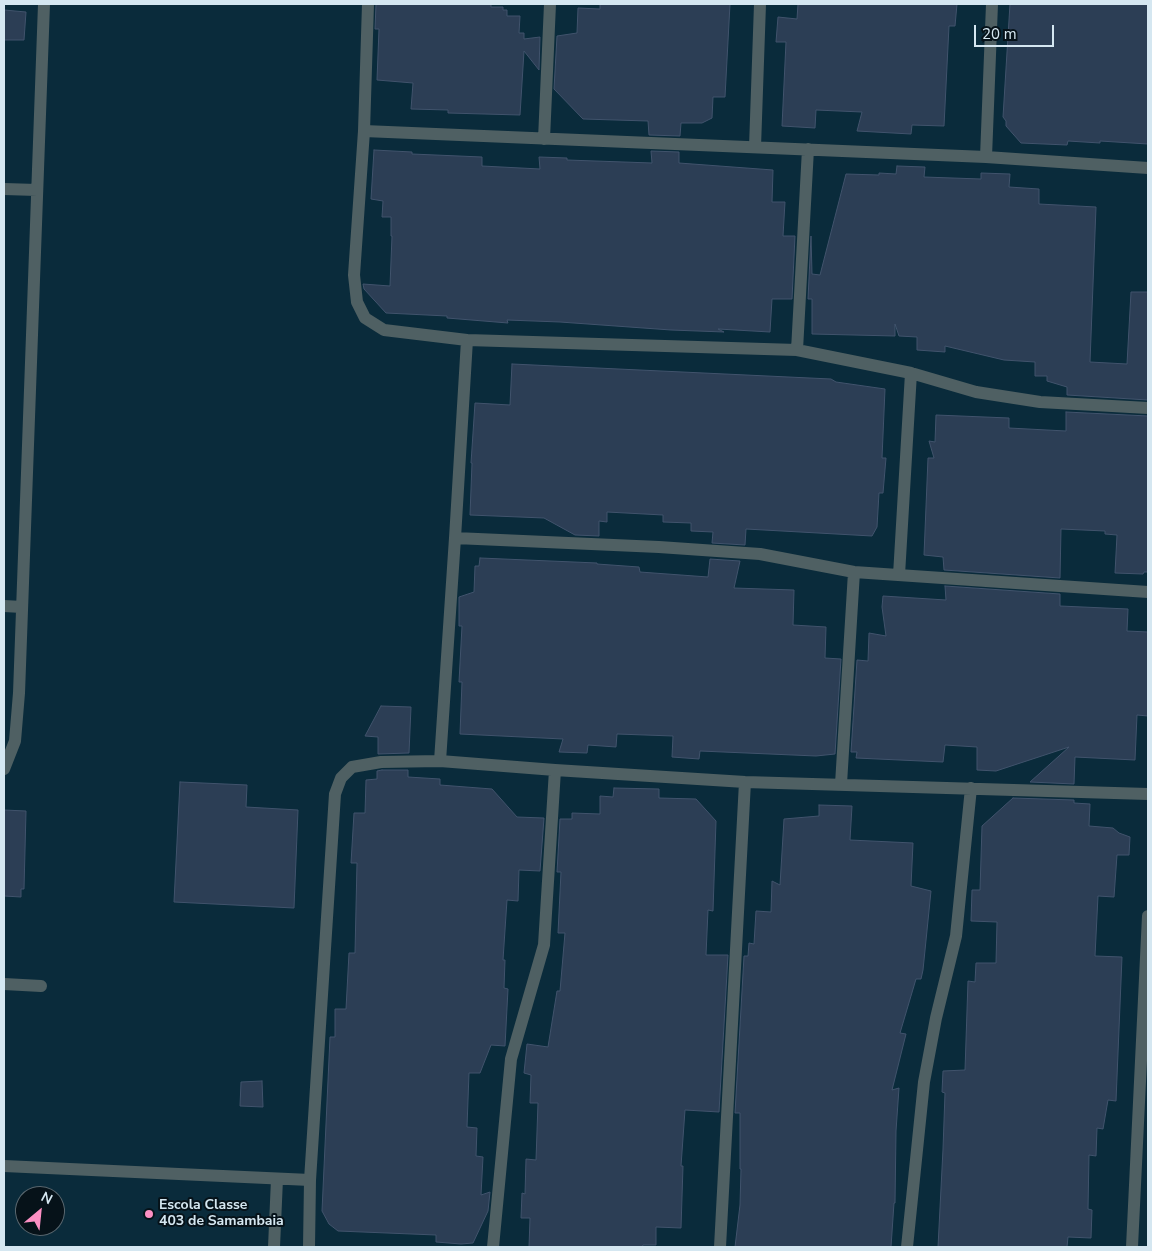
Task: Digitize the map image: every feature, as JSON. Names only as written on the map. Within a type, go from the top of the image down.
[{"type":"street","points":[[4,769],[15,741],[19,693],[44,4]]},
{"type":"street","points":[[368,4],[364,131],[354,275],[357,302],[365,318],[384,330],[467,340],[797,350],[911,373],[976,392],[1040,402],[1148,408]]},
{"type":"street","points":[[544,139],[550,4]]},
{"type":"street","points":[[755,147],[760,4]]},
{"type":"street","points":[[986,157],[992,4]]},
{"type":"street","points":[[364,131],[986,157],[1148,168]]},
{"type":"street","points":[[797,350],[808,149]]},
{"type":"street","points":[[4,190],[37,190]]},
{"type":"street","points":[[440,761],[456,538],[467,340]]},
{"type":"street","points":[[899,575],[911,373]]},
{"type":"street","points":[[456,538],[659,547],[760,554],[854,572],[1148,592]]},
{"type":"street","points":[[841,784],[854,572]]},
{"type":"street","points":[[4,606],[22,607]]},
{"type":"street","points":[[309,1247],[310,1180],[335,794],[341,778],[352,767],[381,762],[440,761],[745,782],[1148,794]]},
{"type":"street","points":[[493,1247],[511,1059],[544,945],[555,770]]},
{"type":"street","points":[[720,1247],[745,782]]},
{"type":"street","points":[[907,1247],[924,1082],[936,1018],[956,936],[971,788]]},
{"type":"street","points":[[1132,1247],[1148,916]]},
{"type":"street","points":[[4,984],[41,986]]},
{"type":"street","points":[[4,1166],[310,1180]]},
{"type":"street","points":[[274,1247],[278,1180]]},
{"type":"building","points":[[376,4],[491,4],[491,7],[503,7],[503,10],[507,10],[507,16],[520,16],[519,33],[524,33],[524,39],[540,37],[539,70],[524,51],[520,115],[448,113],[448,110],[411,109],[413,83],[377,80],[379,29],[375,29]]},
{"type":"building","points":[[600,4],[730,4],[725,97],[713,97],[712,118],[702,123],[681,123],[680,136],[649,135],[648,121],[583,119],[554,89],[557,36],[577,33],[578,8],[600,9]]},
{"type":"building","points":[[798,4],[957,4],[955,26],[949,26],[944,126],[912,125],[911,134],[857,131],[862,112],[816,110],[815,128],[782,126],[786,42],[776,42],[778,17],[797,19]]},
{"type":"building","points":[[1010,4],[1148,4],[1148,144],[1100,141],[1100,143],[1068,141],[1067,145],[1021,143],[1006,126],[1006,121],[1003,117]]},
{"type":"building","points":[[4,10],[26,12],[24,40],[4,40]]},
{"type":"building","points":[[374,150],[412,152],[412,154],[482,157],[482,166],[540,169],[539,157],[567,158],[567,160],[652,163],[651,151],[679,152],[679,163],[773,170],[772,202],[785,202],[783,236],[795,236],[792,299],[772,299],[770,332],[718,329],[724,332],[671,330],[507,320],[508,323],[447,318],[447,316],[386,313],[364,289],[363,284],[390,286],[391,217],[382,217],[383,201],[371,199]]},
{"type":"building","points":[[897,166],[925,167],[924,177],[981,179],[981,173],[1010,174],[1009,187],[1039,189],[1039,204],[1096,207],[1090,362],[1127,364],[1131,292],[1148,292],[1148,400],[1067,395],[1067,387],[1047,381],[1047,376],[1035,376],[1035,362],[1004,360],[945,346],[945,352],[917,350],[917,337],[899,336],[895,324],[895,336],[812,334],[812,299],[808,299],[811,236],[812,274],[820,275],[846,174],[896,174]]},
{"type":"building","points":[[512,364],[831,379],[836,382],[885,389],[882,458],[886,458],[883,493],[879,493],[877,527],[872,536],[746,529],[745,545],[712,543],[713,532],[691,531],[691,523],[663,522],[663,515],[607,512],[607,522],[599,521],[599,536],[575,535],[544,518],[470,515],[475,403],[510,405]]},
{"type":"building","points":[[1066,412],[1148,416],[1148,572],[1143,574],[1115,573],[1117,535],[1105,534],[1105,531],[1061,529],[1060,578],[944,570],[943,557],[924,555],[928,458],[934,458],[929,441],[935,442],[936,415],[1009,418],[1009,428],[1066,431]]},
{"type":"building","points":[[480,558],[597,563],[639,567],[640,572],[708,577],[710,559],[740,561],[734,588],[794,590],[793,625],[826,627],[825,658],[841,659],[835,754],[816,756],[700,751],[699,759],[672,757],[673,736],[617,734],[616,747],[588,745],[587,753],[559,752],[563,739],[460,734],[462,682],[459,682],[462,626],[459,626],[459,597],[474,592],[475,566],[479,566]]},
{"type":"building","points":[[945,586],[1060,594],[1060,606],[1128,609],[1127,631],[1148,632],[1148,716],[1137,715],[1135,760],[1075,757],[1074,784],[1030,782],[1069,747],[996,771],[977,770],[977,747],[945,745],[943,762],[856,758],[857,752],[851,752],[857,660],[868,661],[869,633],[886,636],[882,607],[883,596],[946,600]]},
{"type":"building","points":[[381,706],[411,707],[409,753],[378,754],[378,737],[365,736]]},
{"type":"building","points":[[408,770],[408,777],[440,779],[440,785],[492,789],[517,817],[544,818],[540,871],[519,870],[518,901],[507,900],[503,960],[505,960],[504,988],[508,989],[505,1046],[491,1045],[480,1073],[469,1073],[467,1127],[477,1128],[476,1156],[483,1157],[481,1195],[490,1192],[488,1211],[473,1243],[436,1242],[436,1235],[338,1231],[329,1224],[322,1211],[330,1037],[335,1037],[335,1009],[346,1009],[349,953],[355,953],[357,863],[351,863],[354,813],[365,813],[366,780],[377,779],[377,771]]},
{"type":"building","points":[[180,782],[247,785],[246,807],[298,810],[294,908],[174,902]]},
{"type":"building","points":[[614,788],[659,789],[659,798],[696,799],[716,821],[713,911],[708,910],[706,955],[728,955],[719,1112],[685,1110],[681,1166],[683,1166],[681,1228],[656,1227],[656,1245],[643,1245],[642,1247],[529,1247],[530,1218],[521,1218],[522,1193],[525,1194],[526,1159],[536,1160],[538,1103],[530,1103],[531,1075],[524,1073],[527,1044],[548,1047],[557,991],[560,991],[565,933],[558,933],[561,872],[557,872],[560,819],[572,819],[572,813],[600,814],[600,796],[613,797]]},
{"type":"building","points":[[1013,798],[1074,800],[1074,803],[1090,804],[1089,826],[1113,828],[1119,833],[1130,837],[1129,855],[1117,855],[1114,897],[1098,896],[1095,956],[1122,957],[1116,1101],[1108,1100],[1103,1129],[1097,1128],[1096,1156],[1089,1155],[1088,1209],[1092,1210],[1091,1238],[1068,1237],[1067,1247],[938,1247],[945,1093],[942,1092],[943,1071],[965,1070],[968,981],[975,982],[976,963],[996,963],[997,922],[971,921],[972,890],[980,890],[982,826]]},
{"type":"building","points":[[819,805],[852,806],[850,840],[913,843],[911,886],[931,891],[923,970],[921,979],[916,979],[900,1033],[906,1034],[892,1090],[899,1088],[896,1131],[895,1203],[891,1247],[735,1247],[740,1205],[741,1169],[740,1113],[735,1113],[744,956],[748,956],[749,943],[754,944],[756,911],[771,912],[772,881],[780,885],[784,819],[819,816]]},
{"type":"building","points":[[4,810],[26,811],[24,889],[21,889],[21,897],[4,896]]},
{"type":"building","points":[[262,1081],[263,1107],[240,1106],[241,1082]]},
{"type":"place","name":"Escola Classe 403 de Samambaia","points":[[149,1214]]}]
